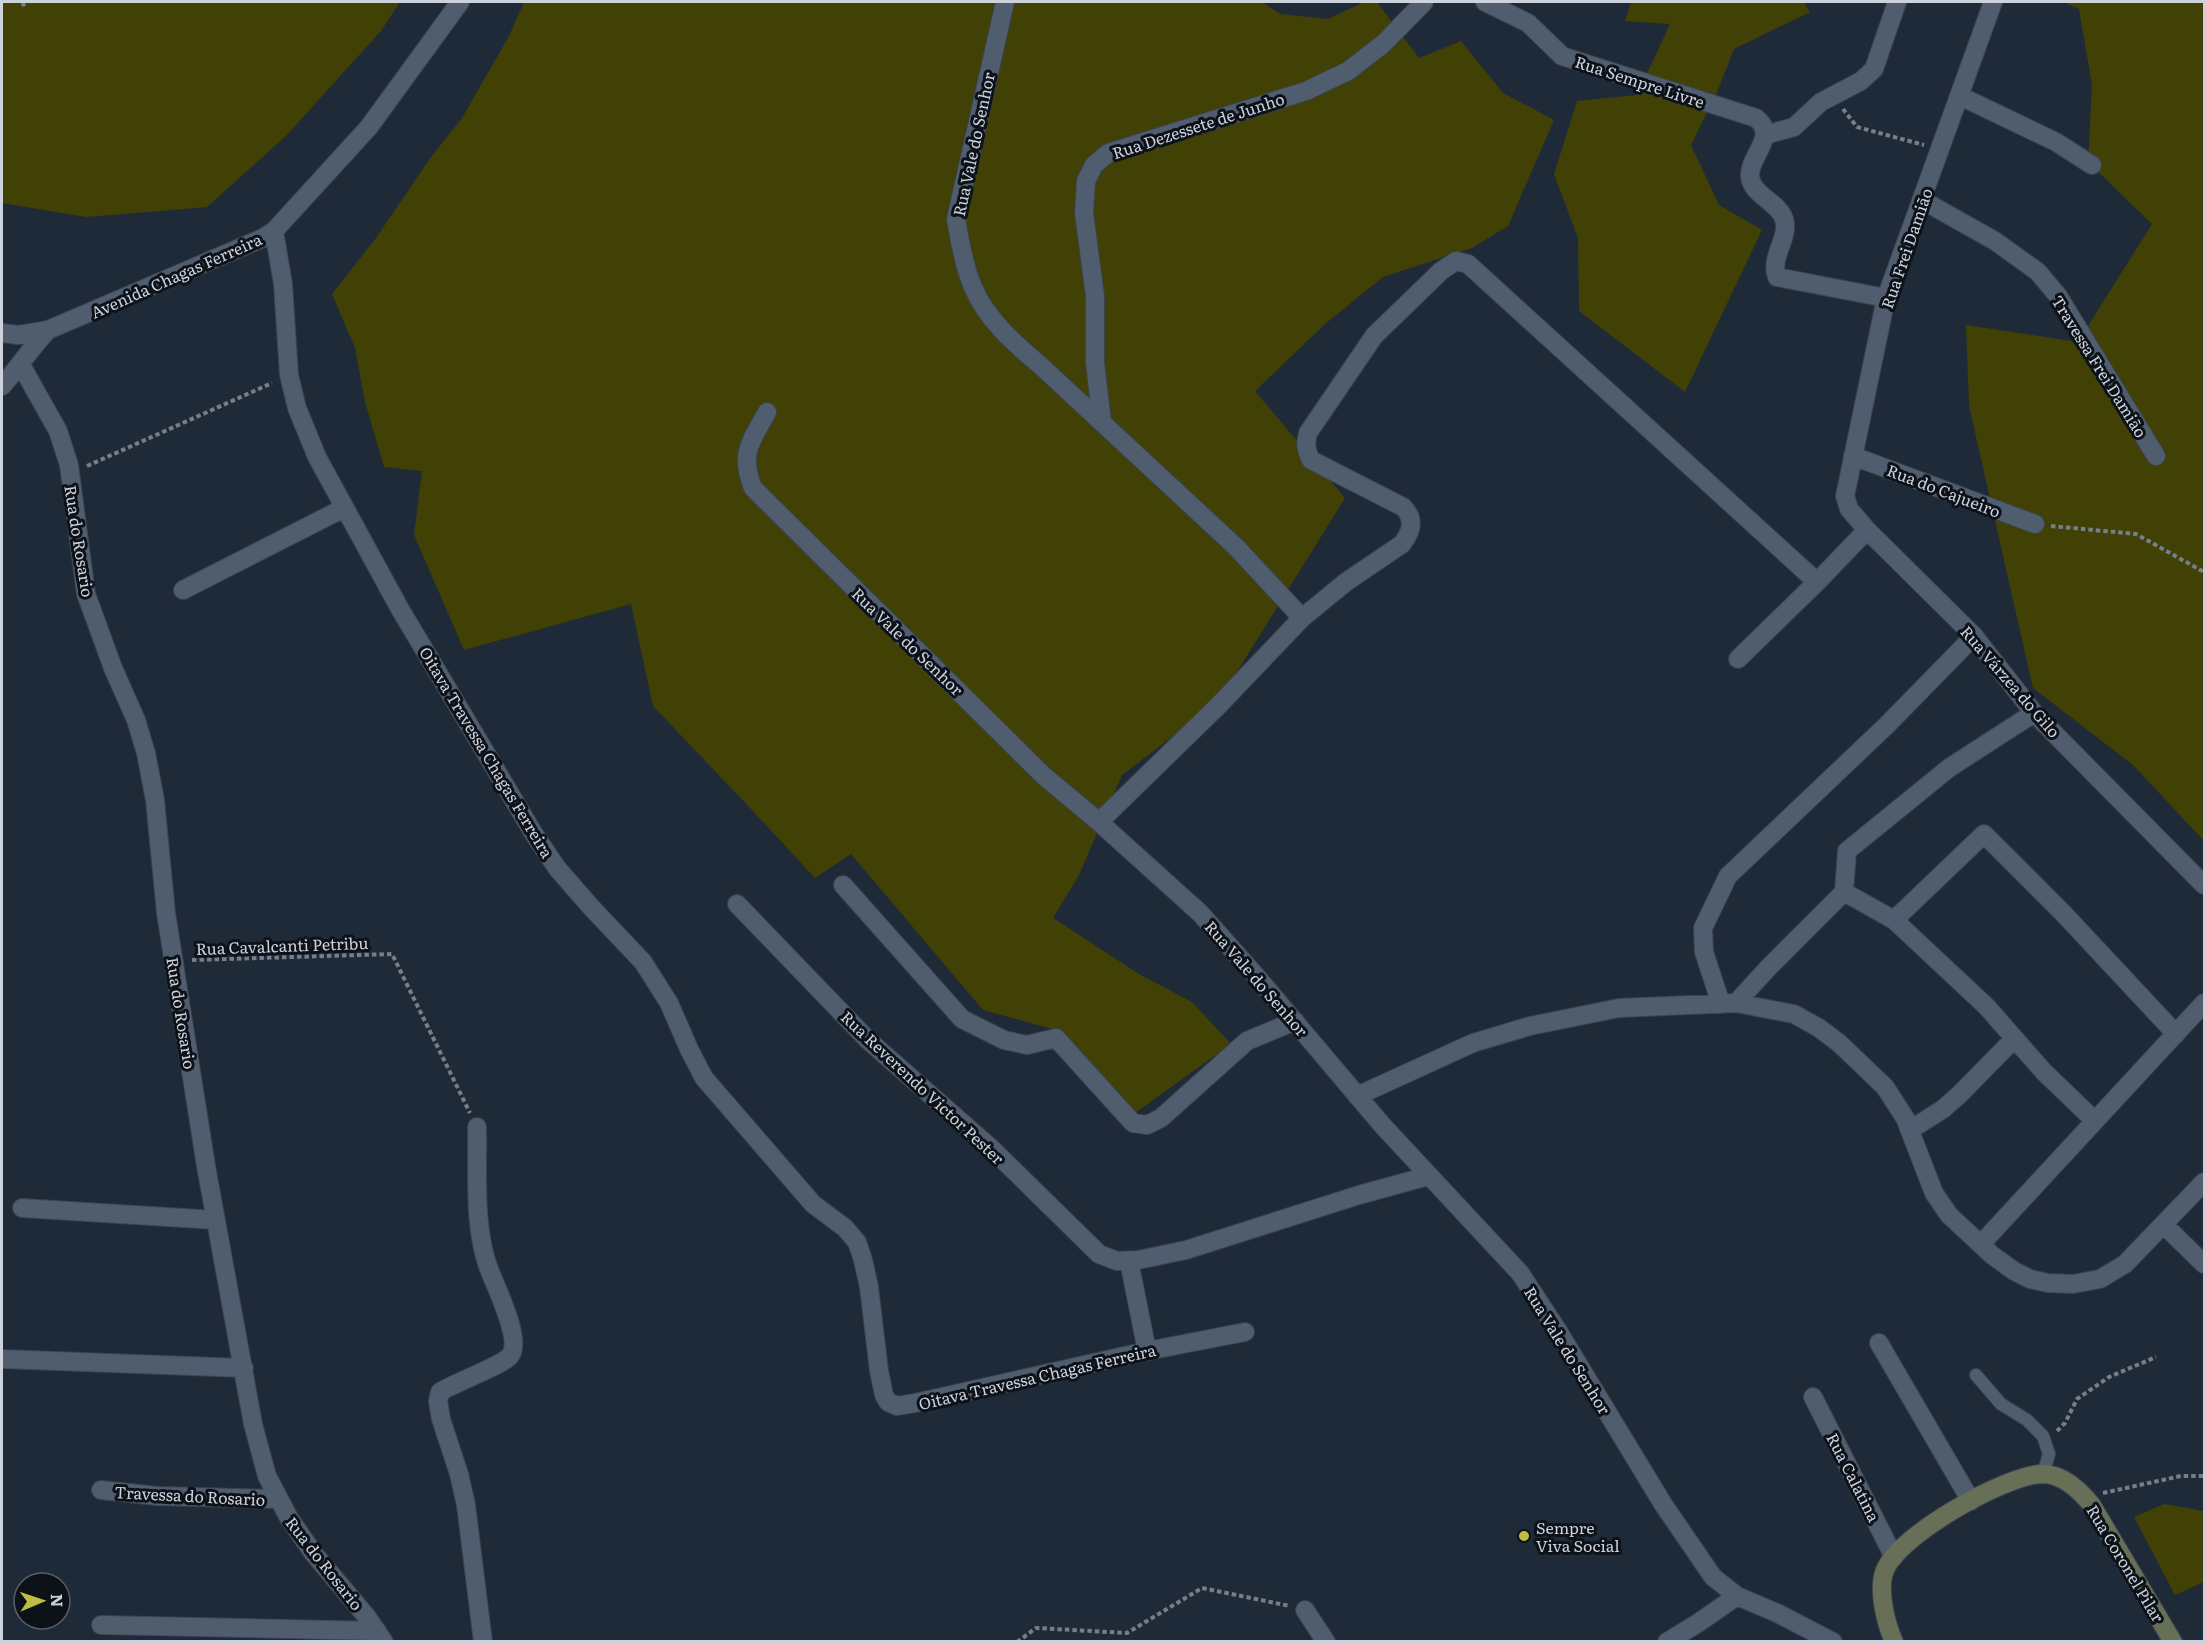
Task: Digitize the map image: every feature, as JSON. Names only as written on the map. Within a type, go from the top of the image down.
[{"type":"street","name":"Avenida Chagas Ferreira","points":[[2,333],[18,335],[48,330],[263,238],[274,231],[369,127],[460,2]]},
{"type":"street","name":"Rua Vale do Senhor","points":[[1005,2],[956,219],[973,289],[1014,344],[1102,422],[1236,547],[1302,618]]},
{"type":"street","name":"Rua Dezessete de Junho","points":[[1102,422],[1095,363],[1095,296],[1084,213],[1086,181],[1094,165],[1108,153],[1306,90],[1348,71],[1383,44],[1424,2]]},
{"type":"street","name":"Rua Sempre Livre","points":[[1485,2],[1528,24],[1562,56],[1756,118],[1763,124],[1765,135]]},
{"type":"street","points":[[1886,298],[1777,277],[1774,266],[1785,229],[1784,216],[1753,185],[1750,179],[1752,167],[1765,135],[1794,128],[1821,102],[1861,81],[1874,69],[1897,2]]},
{"type":"street","name":"Rua Frei Damião","points":[[1867,530],[1850,509],[1845,496],[1886,298],[1993,2]]},
{"type":"street","points":[[1960,96],[2056,142],[2092,165]]},
{"type":"street","name":"Travessa Frei Damião","points":[[1922,200],[1995,241],[2038,272],[2058,296],[2156,456]]},
{"type":"street","name":"Oitava Travessa Chagas Ferreira","points":[[274,231],[283,284],[289,375],[297,408],[316,457],[400,609],[534,834],[557,867],[648,969],[669,1003],[688,1048],[704,1078],[806,1197],[845,1228],[856,1242],[869,1287],[879,1371],[884,1395],[888,1402],[897,1406],[915,1403],[1147,1351],[1245,1332]]},
{"type":"street","points":[[1099,822],[1219,705],[1302,618],[1346,582],[1402,544],[1409,536],[1410,514],[1403,507],[1311,460],[1306,452],[1305,444],[1308,434],[1374,336],[1441,271],[1456,261],[1468,264],[1817,582]]},
{"type":"street","points":[[2,386],[48,330]]},
{"type":"street","name":"Rua do Rosario","points":[[21,364],[58,431],[70,474],[86,594],[113,668],[136,720],[146,753],[155,800],[166,913],[206,1166],[254,1424],[267,1476],[289,1518],[314,1554],[381,1636]]},
{"type":"street","name":"Rua Vale do Senhor","points":[[767,412],[746,450],[746,471],[753,488],[1044,776],[1200,913],[1428,1176],[1520,1272],[1704,1567],[1722,1586],[1737,1596],[1833,1641]]},
{"type":"street","name":"Rua do Cajueiro","points":[[1853,456],[2035,524]]},
{"type":"street","points":[[183,590],[344,508]]},
{"type":"street","points":[[1738,659],[1867,530]]},
{"type":"street","name":"Rua Várzea do Gilo","points":[[1867,530],[1974,636],[2034,713],[2205,885]]},
{"type":"street","points":[[1729,1004],[1704,952],[1703,928],[1728,876],[1887,725],[1974,636]]},
{"type":"street","points":[[1729,1004],[1844,892],[1847,851],[1949,768],[2034,713]]},
{"type":"street","points":[[1894,920],[1984,834],[2176,1034]]},
{"type":"street","points":[[843,885],[962,1019],[1004,1040],[1027,1045],[1056,1038],[1133,1123],[1147,1125],[1161,1118],[1247,1041],[1295,1022]]},
{"type":"street","points":[[1844,892],[1894,920],[1987,1007],[2014,1039],[2095,1121]]},
{"type":"street","name":"Rua Reverendo Victor Pester","points":[[737,904],[868,1040],[992,1149],[1041,1200],[1099,1254],[1123,1261]]},
{"type":"street","points":[[1357,1096],[1473,1043],[1522,1028],[1619,1008],[1729,1004],[1794,1014],[1839,1043],[1885,1087],[1905,1118],[1934,1193],[1949,1215],[2014,1271],[2030,1279],[2048,1283],[2073,1284],[2100,1280],[2125,1264],[2205,1182]]},
{"type":"street","points":[[1981,1244],[2205,1004]]},
{"type":"street","points":[[1910,1130],[1943,1109],[2014,1039]]},
{"type":"street","points":[[477,1127],[480,1230],[488,1266],[505,1308],[513,1344],[511,1355],[451,1385],[440,1392],[438,1401],[466,1505],[483,1641]]},
{"type":"street","points":[[1147,1351],[1123,1261],[1186,1250],[1428,1176]]},
{"type":"street","points":[[22,1208],[216,1220]]},
{"type":"street","points":[[2164,1225],[2205,1264]]},
{"type":"street","points":[[1879,1343],[1971,1501]]},
{"type":"street","points":[[2,1359],[244,1368]]},
{"type":"street","name":"Rua Calatina","points":[[1813,1397],[1889,1563]]},
{"type":"street","points":[[1894,1641],[1884,1609],[1882,1584],[1889,1563],[1915,1534],[1971,1501],[2021,1478],[2043,1474]]},
{"type":"street","name":"Rua Coronel Pilar","points":[[2043,1474],[2060,1478],[2075,1487],[2091,1504],[2173,1641]]},
{"type":"street","name":"Travessa do Rosario","points":[[101,1490],[157,1496],[279,1499]]},
{"type":"street","points":[[1667,1641],[1737,1596]]},
{"type":"street","points":[[1305,1610],[1326,1641]]},
{"type":"street","points":[[101,1624],[381,1636]]},
{"type":"lane","points":[[1976,1375],[2001,1404],[2027,1420],[2043,1436],[2049,1454],[2043,1474]]},
{"type":"path","points":[[23,2],[24,7]]},
{"type":"path","points":[[1834,97],[1857,127],[1941,150]]},
{"type":"path","points":[[70,474],[289,375]]},
{"type":"path","points":[[2035,524],[2136,534],[2205,572]]},
{"type":"path","name":"Rua Cavalcanti Petribu","points":[[174,961],[392,954],[477,1127]]},
{"type":"path","points":[[2047,1443],[2065,1423],[2077,1399],[2109,1377],[2156,1357]]},
{"type":"path","points":[[2085,1497],[2181,1476],[2205,1476]]},
{"type":"path","points":[[1017,1641],[1036,1628],[1127,1633],[1202,1588],[1305,1610]]},
{"type":"shaded area","points":[[2,2],[400,2],[381,31],[286,136],[207,207],[86,217],[2,203]]},
{"type":"shaded area","points":[[524,2],[1262,2],[1280,14],[1328,19],[1364,2],[1377,2],[1419,58],[1461,41],[1503,93],[1554,120],[1508,226],[1472,248],[1383,277],[1325,324],[1255,391],[1345,498],[1219,701],[1122,775],[1079,875],[1053,918],[1139,974],[1192,1002],[1231,1044],[1135,1113],[1056,1030],[983,1010],[851,854],[815,878],[653,706],[631,604],[464,650],[414,535],[422,471],[384,467],[365,402],[355,348],[332,294],[376,238],[431,157],[462,118],[509,36]]},
{"type":"shaded area","points":[[1631,2],[1804,2],[1810,12],[1734,49],[1717,92],[1691,145],[1719,205],[1762,230],[1685,392],[1579,311],[1578,238],[1554,174],[1577,101],[1637,95],[1670,24],[1625,21]]},
{"type":"shaded area","points":[[2063,2],[2204,2],[2204,841],[2133,765],[2033,688],[1969,406],[1966,325],[2078,342],[2152,224],[2088,162],[2092,85],[2079,9]]},
{"type":"shaded area","points":[[2164,1504],[2204,1511],[2204,1582],[2175,1595],[2134,1517]]},
{"type":"place","name":"Sempre Viva Social","points":[[1524,1536]]}]
